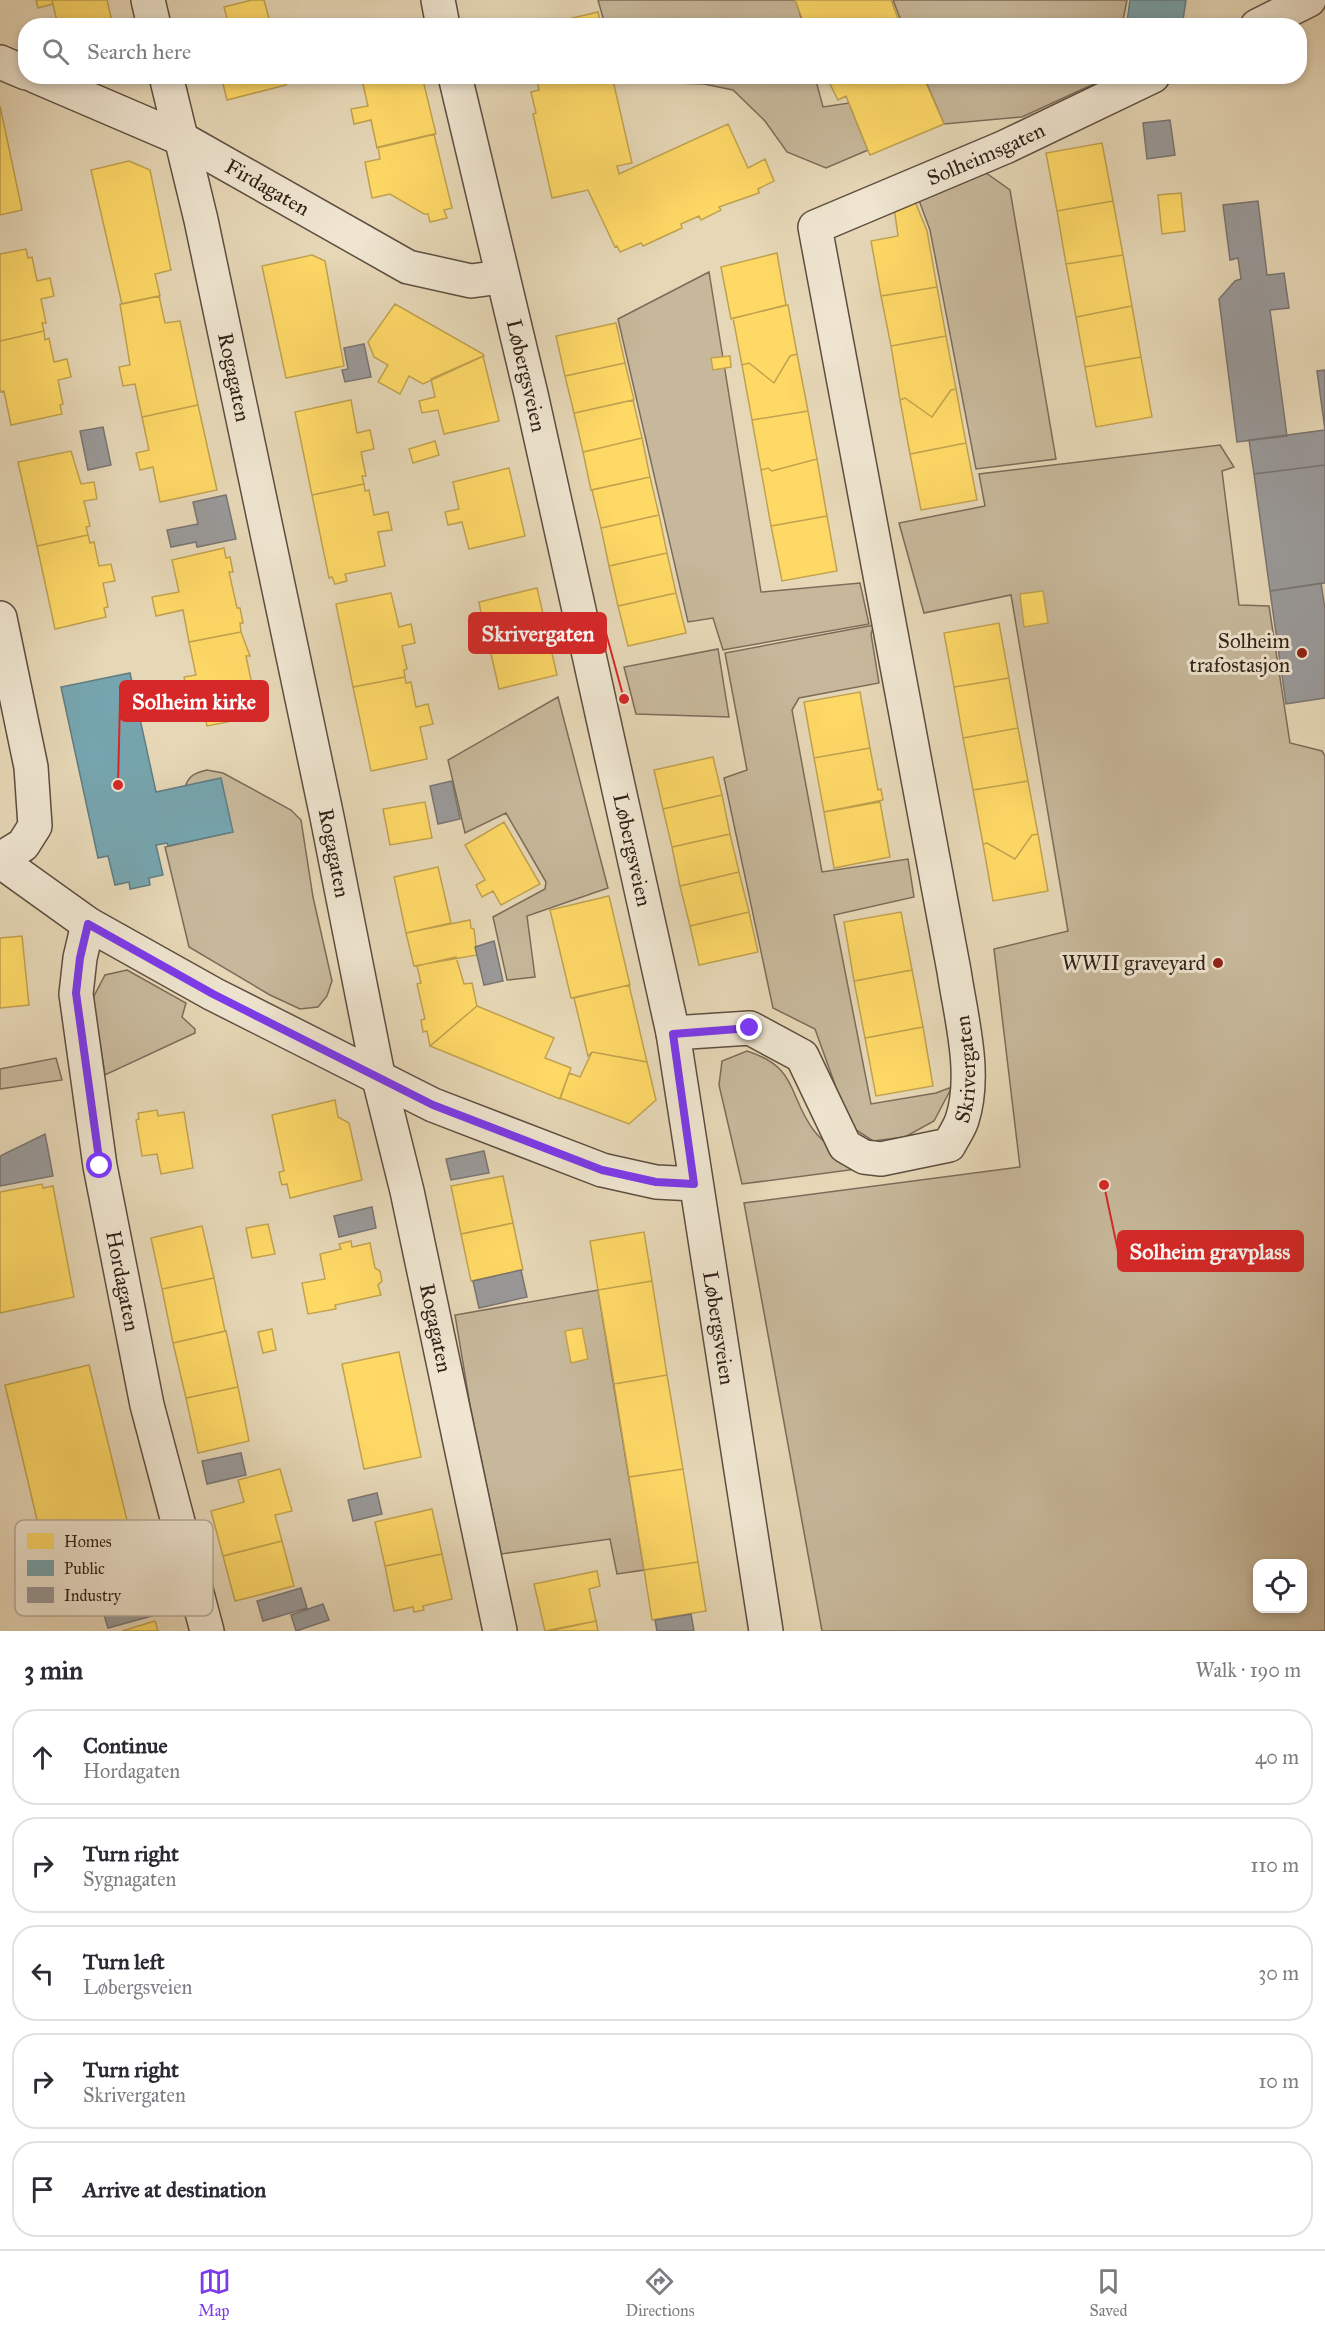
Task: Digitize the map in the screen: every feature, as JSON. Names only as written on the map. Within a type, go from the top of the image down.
[{"type":"street","points":[[148,0],[152,18]]},
{"type":"street","points":[[438,0],[441,18]]},
{"type":"street","points":[[1273,18],[1309,0]]},
{"type":"street","points":[[0,62],[18,69]]},
{"type":"street","name":"Firdagaten","points":[[56,84],[182,139],[408,267],[471,281],[501,277]]},
{"type":"street","name":"Rogagaten","points":[[168,84],[287,622],[378,1075],[407,1191],[500,1631]]},
{"type":"street","name":"Løbergsveien","points":[[457,84],[501,277],[531,394],[673,1034],[694,1184],[766,1631]]},
{"type":"street","name":"Solheimsgaten","points":[[815,227],[1005,147],[1136,84]]},
{"type":"street","name":"Skrivergaten","points":[[673,1034],[750,1028],[802,1056],[845,1146],[864,1157],[881,1159],[949,1145],[961,1121],[968,1089],[966,1056],[954,971],[815,227]]},
{"type":"street","points":[[0,618],[31,767],[34,826],[23,844],[0,860],[88,924],[213,994],[378,1075],[433,1105],[602,1170],[656,1182],[694,1184]]},
{"type":"street","name":"Hordagaten","points":[[88,924],[80,958],[76,993],[100,1166],[147,1405],[178,1520]]},
{"type":"street","name":"Hordagaten","points":[[203,1616],[207,1631]]},
{"type":"shaded area","points":[[598,0],[796,0],[801,18],[603,18]]},
{"type":"shaded area","points":[[893,0],[1127,0],[1123,18],[900,18]]},
{"type":"shaded area","points":[[704,84],[817,84],[823,107],[849,103],[868,150],[826,168],[787,152],[765,121],[733,90]]},
{"type":"shaded area","points":[[927,84],[1094,84],[1022,117],[944,124]]},
{"type":"shaded area","points":[[979,168],[1010,190],[1056,459],[976,469],[930,230],[917,195]]},
{"type":"shaded area","points":[[709,272],[761,592],[860,583],[869,624],[723,650],[713,618],[688,622],[618,319]]},
{"type":"shaded area","points":[[1220,445],[1234,467],[1222,471],[1239,605],[1269,606],[1290,743],[1322,751],[1325,756],[1325,1631],[822,1631],[744,1203],[1020,1167],[994,949],[1068,931],[1011,595],[924,613],[899,523],[985,506],[979,474]]},
{"type":"shaded area","points":[[874,625],[871,634],[879,683],[799,698],[792,710],[822,872],[908,859],[914,897],[834,915],[871,1104],[936,1093],[952,1087],[934,1121],[905,1137],[873,1141],[850,1126],[815,1029],[773,1008],[724,778],[747,770],[725,653]]},
{"type":"shaded area","points":[[718,649],[729,717],[636,714],[624,667]]},
{"type":"shaded area","points":[[558,697],[608,888],[527,916],[535,977],[507,980],[493,917],[545,889],[546,882],[506,813],[465,833],[448,760]]},
{"type":"shaded area","points":[[207,770],[223,773],[291,810],[301,820],[313,897],[332,981],[327,996],[318,1007],[300,1009],[270,995],[189,947],[165,847],[232,832],[185,787],[193,775]]},
{"type":"shaded area","points":[[127,970],[186,1003],[182,1017],[195,1029],[195,1033],[105,1075],[93,998],[105,975]]},
{"type":"shaded area","points":[[747,1051],[776,1066],[790,1084],[806,1119],[815,1132],[857,1169],[742,1184],[719,1085],[722,1061]]},
{"type":"shaded area","points":[[56,1058],[62,1080],[0,1089],[0,1069]]},
{"type":"shaded area","points":[[598,1290],[644,1570],[617,1574],[610,1539],[501,1554],[470,1405],[455,1315]]},
{"type":"building: Homes","points":[[36,0],[52,0],[53,4],[38,8]]},
{"type":"building: Homes","points":[[52,0],[107,0],[111,18],[56,18]]},
{"type":"building: Homes","points":[[252,0],[264,0],[269,18],[227,18],[224,7]]},
{"type":"building: Homes","points":[[795,0],[891,0],[898,18],[802,18]]},
{"type":"building: Homes","points":[[598,12],[599,18],[573,18]]},
{"type":"building: Homes","points":[[223,84],[286,84],[286,85],[227,100]]},
{"type":"building: Homes","points":[[363,84],[424,84],[436,134],[377,148],[371,120],[354,124],[351,109],[368,106]]},
{"type":"building: Homes","points":[[538,84],[614,84],[632,163],[617,166],[619,174],[728,124],[748,168],[765,159],[774,181],[758,189],[759,193],[719,207],[721,210],[701,220],[699,216],[681,224],[682,228],[643,246],[641,243],[620,252],[617,246],[615,247],[588,190],[552,198],[533,114],[536,113],[531,92],[539,90]]},
{"type":"building: Homes","points":[[830,84],[926,84],[944,124],[870,155],[846,96],[838,100]]},
{"type":"building: Homes","points":[[0,106],[22,210],[0,215]]},
{"type":"building: Homes","points":[[434,134],[452,208],[444,210],[447,218],[430,222],[428,214],[424,214],[390,194],[372,198],[365,162],[380,159],[378,147]]},
{"type":"building: Homes","points":[[1102,143],[1113,201],[1057,211],[1046,153]]},
{"type":"building: Homes","points":[[129,161],[150,170],[171,270],[155,274],[160,296],[122,304],[91,170]]},
{"type":"building: Homes","points":[[1181,193],[1185,231],[1162,234],[1158,195]]},
{"type":"building: Homes","points":[[914,199],[927,231],[937,287],[881,296],[871,241],[898,236],[894,207]]},
{"type":"building: Homes","points":[[1113,201],[1123,255],[1066,264],[1057,211]]},
{"type":"building: Homes","points":[[26,249],[28,258],[32,257],[37,281],[50,278],[54,296],[41,299],[46,323],[42,323],[44,331],[0,341],[0,254]]},
{"type":"building: Homes","points":[[777,253],[786,305],[731,319],[721,267]]},
{"type":"building: Homes","points":[[312,255],[325,261],[344,366],[286,378],[262,266]]},
{"type":"building: Homes","points":[[1123,255],[1132,306],[1076,317],[1066,264]]},
{"type":"building: Homes","points":[[937,287],[946,336],[891,346],[881,296]]},
{"type":"building: Homes","points":[[159,296],[165,323],[180,321],[198,405],[142,417],[135,384],[123,386],[119,367],[130,365],[120,304]]},
{"type":"building: Homes","points":[[395,304],[484,356],[423,384],[409,376],[400,394],[378,382],[388,365],[374,357],[368,342]]},
{"type":"building: Homes","points":[[788,305],[797,354],[790,356],[774,383],[749,363],[742,365],[733,318]]},
{"type":"building: Homes","points":[[1132,306],[1141,357],[1085,367],[1076,317]]},
{"type":"building: Homes","points":[[616,323],[625,363],[565,376],[556,336]]},
{"type":"building: Homes","points":[[44,331],[45,340],[49,338],[54,362],[67,359],[71,377],[58,380],[63,404],[60,405],[62,414],[11,425],[4,391],[1,392],[0,389],[0,341]]},
{"type":"building: Homes","points":[[946,336],[956,389],[951,390],[932,417],[905,398],[900,400],[891,346]]},
{"type":"building: Homes","points":[[797,354],[808,411],[752,420],[742,365],[749,363],[774,383],[790,356]]},
{"type":"building: Homes","points":[[483,356],[499,421],[444,434],[438,410],[422,413],[419,401],[435,397],[431,379]]},
{"type":"building: Homes","points":[[730,356],[731,367],[713,370],[711,358]]},
{"type":"building: Homes","points":[[1141,357],[1152,417],[1096,427],[1085,367]]},
{"type":"building: Homes","points":[[625,363],[634,400],[574,413],[565,376]]},
{"type":"building: Homes","points":[[956,389],[966,443],[910,454],[900,400],[905,398],[932,417],[951,390]]},
{"type":"building: Homes","points":[[351,400],[357,433],[370,430],[374,449],[361,452],[366,476],[362,476],[364,484],[312,495],[295,412]]},
{"type":"building: Homes","points":[[633,400],[642,438],[583,452],[574,413]]},
{"type":"building: Homes","points":[[198,405],[217,490],[160,502],[153,467],[140,470],[136,453],[149,450],[142,417]]},
{"type":"building: Homes","points":[[808,411],[817,459],[772,471],[768,468],[761,470],[752,420]]},
{"type":"building: Homes","points":[[642,438],[650,477],[591,490],[583,452]]},
{"type":"building: Homes","points":[[435,441],[439,455],[413,463],[409,449]]},
{"type":"building: Homes","points":[[966,443],[977,500],[921,510],[910,454]]},
{"type":"building: Homes","points":[[71,451],[81,484],[94,482],[97,499],[84,501],[90,526],[86,527],[88,535],[37,546],[18,462]]},
{"type":"building: Homes","points":[[817,459],[827,516],[771,526],[761,470],[768,468],[772,471]]},
{"type":"building: Homes","points":[[509,468],[525,536],[469,549],[462,522],[448,525],[445,512],[459,509],[453,482]]},
{"type":"building: Homes","points":[[650,477],[659,515],[601,528],[592,490]]},
{"type":"building: Homes","points":[[364,484],[365,491],[369,490],[374,515],[388,512],[392,530],[378,532],[385,566],[345,574],[347,581],[335,584],[332,577],[329,578],[312,495]]},
{"type":"building: Homes","points":[[659,515],[667,553],[609,566],[601,528]]},
{"type":"building: Homes","points":[[827,516],[837,571],[782,581],[771,526]]},
{"type":"building: Homes","points":[[88,535],[90,543],[94,542],[99,566],[111,564],[115,581],[103,583],[108,607],[104,608],[106,617],[55,629],[37,546]]},
{"type":"building: Homes","points":[[224,548],[226,558],[230,557],[233,572],[229,572],[237,608],[240,608],[243,623],[240,623],[241,632],[189,642],[183,610],[156,616],[152,597],[179,592],[172,560]]},
{"type":"building: Homes","points":[[667,553],[676,593],[618,606],[609,566]]},
{"type":"building: Homes","points":[[537,588],[557,675],[499,689],[486,632],[473,635],[469,616],[481,613],[479,602]]},
{"type":"building: Homes","points":[[1043,591],[1048,623],[1024,627],[1020,594]]},
{"type":"building: Homes","points":[[391,593],[399,627],[411,624],[415,643],[402,646],[407,669],[404,670],[405,677],[353,687],[336,604]]},
{"type":"building: Homes","points":[[676,593],[686,633],[628,646],[618,606]]},
{"type":"building: Homes","points":[[999,623],[1009,678],[954,687],[944,633]]},
{"type":"building: Homes","points":[[241,632],[250,656],[246,656],[253,690],[257,689],[261,704],[256,705],[259,716],[207,726],[200,694],[188,696],[184,677],[196,675],[189,642]]},
{"type":"building: Homes","points":[[405,677],[406,683],[411,682],[416,707],[428,704],[433,724],[420,727],[427,759],[371,771],[353,687]]},
{"type":"building: Homes","points":[[1009,678],[1018,728],[963,738],[954,687]]},
{"type":"building: Homes","points":[[860,692],[870,748],[814,758],[804,702]]},
{"type":"building: Homes","points":[[1018,728],[1028,781],[973,790],[963,738]]},
{"type":"building: Homes","points":[[870,748],[878,790],[881,789],[883,800],[824,812],[814,758]]},
{"type":"building: Homes","points":[[713,757],[722,795],[663,809],[654,770]]},
{"type":"building: Homes","points":[[1028,781],[1038,834],[1032,835],[1015,859],[987,843],[983,844],[973,790]]},
{"type":"building: Homes","points":[[722,795],[730,834],[672,847],[663,809]]},
{"type":"building: Homes","points":[[425,802],[432,838],[390,845],[383,809]]},
{"type":"building: Homes","points":[[880,802],[890,857],[834,868],[824,812]]},
{"type":"building: Homes","points":[[504,822],[540,884],[501,905],[493,891],[482,897],[476,885],[485,880],[465,845]]},
{"type":"building: Homes","points":[[730,834],[739,872],[680,886],[672,847]]},
{"type":"building: Homes","points":[[1038,834],[1048,891],[993,901],[983,844],[987,843],[1015,859],[1032,835]]},
{"type":"building: Homes","points":[[438,867],[451,923],[406,933],[394,877]]},
{"type":"building: Homes","points":[[739,872],[749,912],[690,926],[680,886]]},
{"type":"building: Homes","points":[[609,896],[630,985],[571,998],[550,910]]},
{"type":"building: Homes","points":[[749,912],[758,952],[699,965],[690,926]]},
{"type":"building: Homes","points":[[901,912],[912,970],[854,981],[844,922]]},
{"type":"building: Homes","points":[[470,920],[471,928],[474,929],[477,955],[414,966],[406,933]]},
{"type":"building: Homes","points":[[22,936],[29,1005],[0,1008],[0,938]]},
{"type":"building: Homes","points":[[456,957],[464,984],[472,983],[477,1006],[430,1046],[427,1031],[423,1032],[421,1020],[425,1019],[417,984],[421,983],[417,966]]},
{"type":"building: Homes","points":[[912,970],[923,1027],[865,1038],[854,981]]},
{"type":"building: Homes","points":[[629,985],[647,1062],[592,1052],[588,1056],[574,998]]},
{"type":"building: Homes","points":[[477,1006],[554,1038],[545,1058],[571,1068],[560,1099],[430,1046]]},
{"type":"building: Homes","points":[[923,1027],[933,1086],[876,1096],[865,1038]]},
{"type":"building: Homes","points":[[592,1052],[647,1062],[656,1100],[629,1124],[560,1098],[569,1073],[580,1077]]},
{"type":"building: Homes","points":[[335,1100],[338,1117],[349,1123],[362,1180],[290,1198],[287,1184],[282,1185],[280,1178],[279,1172],[284,1171],[272,1115]]},
{"type":"building: Homes","points":[[157,1110],[158,1116],[184,1112],[193,1168],[161,1174],[157,1154],[142,1156],[136,1120],[139,1119],[138,1113]]},
{"type":"building: Homes","points":[[503,1176],[513,1223],[461,1234],[451,1186]]},
{"type":"building: Homes","points":[[42,1184],[43,1188],[53,1186],[74,1297],[0,1313],[0,1192]]},
{"type":"building: Homes","points":[[513,1223],[523,1270],[471,1281],[461,1234]]},
{"type":"building: Homes","points":[[268,1224],[275,1254],[252,1258],[246,1228]]},
{"type":"building: Homes","points":[[202,1226],[214,1278],[162,1289],[151,1238]]},
{"type":"building: Homes","points":[[644,1232],[652,1281],[598,1290],[590,1241]]},
{"type":"building: Homes","points":[[351,1241],[352,1247],[370,1243],[375,1268],[380,1271],[382,1281],[378,1285],[381,1295],[335,1305],[336,1309],[308,1314],[302,1283],[325,1279],[320,1254],[341,1249],[339,1244]]},
{"type":"building: Homes","points":[[214,1278],[225,1331],[173,1343],[162,1289]]},
{"type":"building: Homes","points":[[652,1281],[667,1375],[614,1384],[598,1290]]},
{"type":"building: Homes","points":[[582,1328],[588,1359],[571,1363],[565,1331]]},
{"type":"building: Homes","points":[[272,1329],[276,1350],[263,1353],[258,1332]]},
{"type":"building: Homes","points":[[226,1331],[238,1387],[186,1398],[173,1343]]},
{"type":"building: Homes","points":[[399,1352],[421,1457],[364,1469],[342,1364]]},
{"type":"building: Homes","points":[[89,1365],[127,1520],[37,1520],[5,1385]]},
{"type":"building: Homes","points":[[667,1375],[683,1469],[629,1477],[614,1384]]},
{"type":"building: Homes","points":[[238,1387],[249,1441],[198,1453],[186,1398]]},
{"type":"building: Homes","points":[[280,1469],[292,1511],[275,1515],[282,1541],[223,1556],[211,1511],[244,1502],[238,1480]]},
{"type":"building: Homes","points":[[683,1469],[698,1562],[644,1570],[629,1477]]},
{"type":"building: Homes","points":[[432,1509],[442,1554],[385,1566],[375,1522]]},
{"type":"building: Homes","points":[[282,1541],[294,1586],[235,1601],[223,1556]]},
{"type":"building: Homes","points":[[442,1554],[452,1599],[423,1606],[424,1610],[414,1612],[413,1607],[394,1611],[385,1566]]},
{"type":"building: Homes","points":[[698,1562],[706,1611],[652,1620],[644,1570]]},
{"type":"building: Homes","points":[[597,1571],[600,1586],[589,1589],[596,1621],[545,1631],[534,1584]]},
{"type":"building: Homes","points":[[155,1621],[158,1631],[122,1631]]},
{"type":"building: Homes","points":[[596,1621],[598,1631],[549,1631]]},
{"type":"building: Public","points":[[1130,0],[1186,0],[1183,18],[1128,18]]},
{"type":"building: Public","points":[[130,673],[156,792],[221,778],[233,832],[168,846],[167,843],[156,845],[163,875],[149,878],[150,885],[130,889],[129,882],[115,885],[108,856],[98,858],[61,687]]},
{"type":"building: Industry","points":[[1170,120],[1175,155],[1147,159],[1143,123]]},
{"type":"building: Industry","points":[[1258,201],[1267,275],[1284,273],[1289,308],[1270,310],[1287,436],[1237,442],[1219,299],[1235,281],[1241,279],[1238,258],[1230,260],[1223,205]]},
{"type":"building: Industry","points":[[364,344],[371,377],[345,382],[342,370],[348,369],[344,348]]},
{"type":"building: Industry","points":[[1325,370],[1325,430],[1317,371]]},
{"type":"building: Industry","points":[[103,427],[111,465],[88,470],[80,431]]},
{"type":"building: Industry","points":[[1325,430],[1325,465],[1254,474],[1249,440]]},
{"type":"building: Industry","points":[[1325,465],[1325,583],[1270,591],[1254,474]]},
{"type":"building: Industry","points":[[226,495],[236,539],[197,547],[196,542],[171,547],[167,530],[198,524],[193,502]]},
{"type":"building: Industry","name":"Solheim trafostasjon","points":[[1321,583],[1325,609],[1325,698],[1286,704],[1270,591]]},
{"type":"building: Industry","points":[[452,781],[460,819],[438,824],[430,786]]},
{"type":"building: Industry","points":[[494,941],[503,981],[484,985],[475,947]]},
{"type":"building: Industry","points":[[45,1134],[53,1176],[0,1186],[0,1156]]},
{"type":"building: Industry","points":[[484,1151],[489,1173],[451,1180],[446,1159]]},
{"type":"building: Industry","points":[[372,1207],[376,1228],[339,1237],[334,1216]]},
{"type":"building: Industry","points":[[521,1270],[527,1297],[479,1308],[473,1281]]},
{"type":"building: Industry","points":[[241,1453],[246,1475],[207,1484],[202,1461]]},
{"type":"building: Industry","points":[[377,1493],[382,1514],[353,1521],[348,1500]]},
{"type":"building: Industry","points":[[301,1588],[307,1608],[263,1621],[257,1601]]},
{"type":"building: Industry","points":[[323,1604],[329,1620],[296,1631],[291,1615]]},
{"type":"building: Industry","points":[[691,1614],[694,1631],[657,1631],[655,1620]]},
{"type":"building: Industry","points":[[104,1616],[152,1616],[108,1628]]},
{"type":"place","name":"Solheim trafostasjon","points":[[1302,653]]},
{"type":"place","name":"Skrivergaten","points":[[624,699]]},
{"type":"place","name":"Solheim kirke","points":[[118,785]]},
{"type":"place","name":"WWII graveyard","points":[[1218,963]]},
{"type":"place","name":"Solheim gravplass","points":[[1104,1185]]},
{"type":"route","points":[[100,1166],[76,993],[80,958],[88,924],[213,994],[378,1075],[433,1105],[602,1170],[656,1182],[694,1184],[673,1034],[750,1028]]}]
